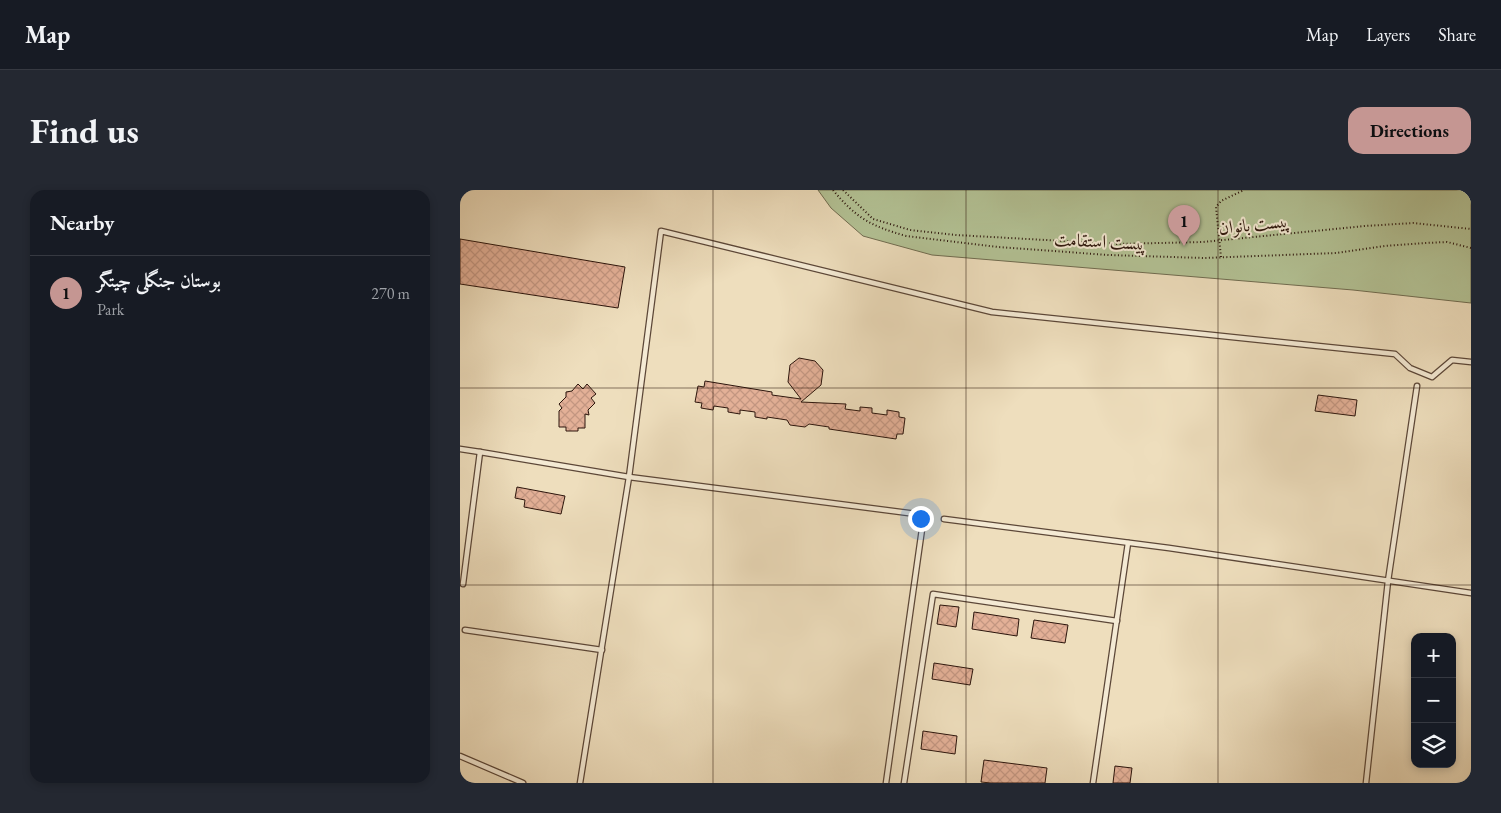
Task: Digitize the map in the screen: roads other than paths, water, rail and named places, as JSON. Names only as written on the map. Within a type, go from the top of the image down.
[{"type":"lane","points":[[580,783],[629,477],[661,231],[992,312],[1395,354],[1410,368],[1432,377],[1452,360],[1471,362]]},
{"type":"lane","points":[[1366,783],[1388,581],[1417,386]]},
{"type":"lane","points":[[460,449],[629,477],[924,515],[886,783]]},
{"type":"lane","points":[[463,584],[480,452]]},
{"type":"lane","points":[[944,519],[1128,543],[1471,593]]},
{"type":"lane","points":[[1093,783],[1128,543]]},
{"type":"lane","points":[[904,783],[933,594],[1116,621]]},
{"type":"lane","points":[[465,630],[602,650]]},
{"type":"lane","points":[[460,756],[523,783]]},
{"type":"place","name":"بوستان جنگلی چیتگر","points":[[1184,246]]}]
